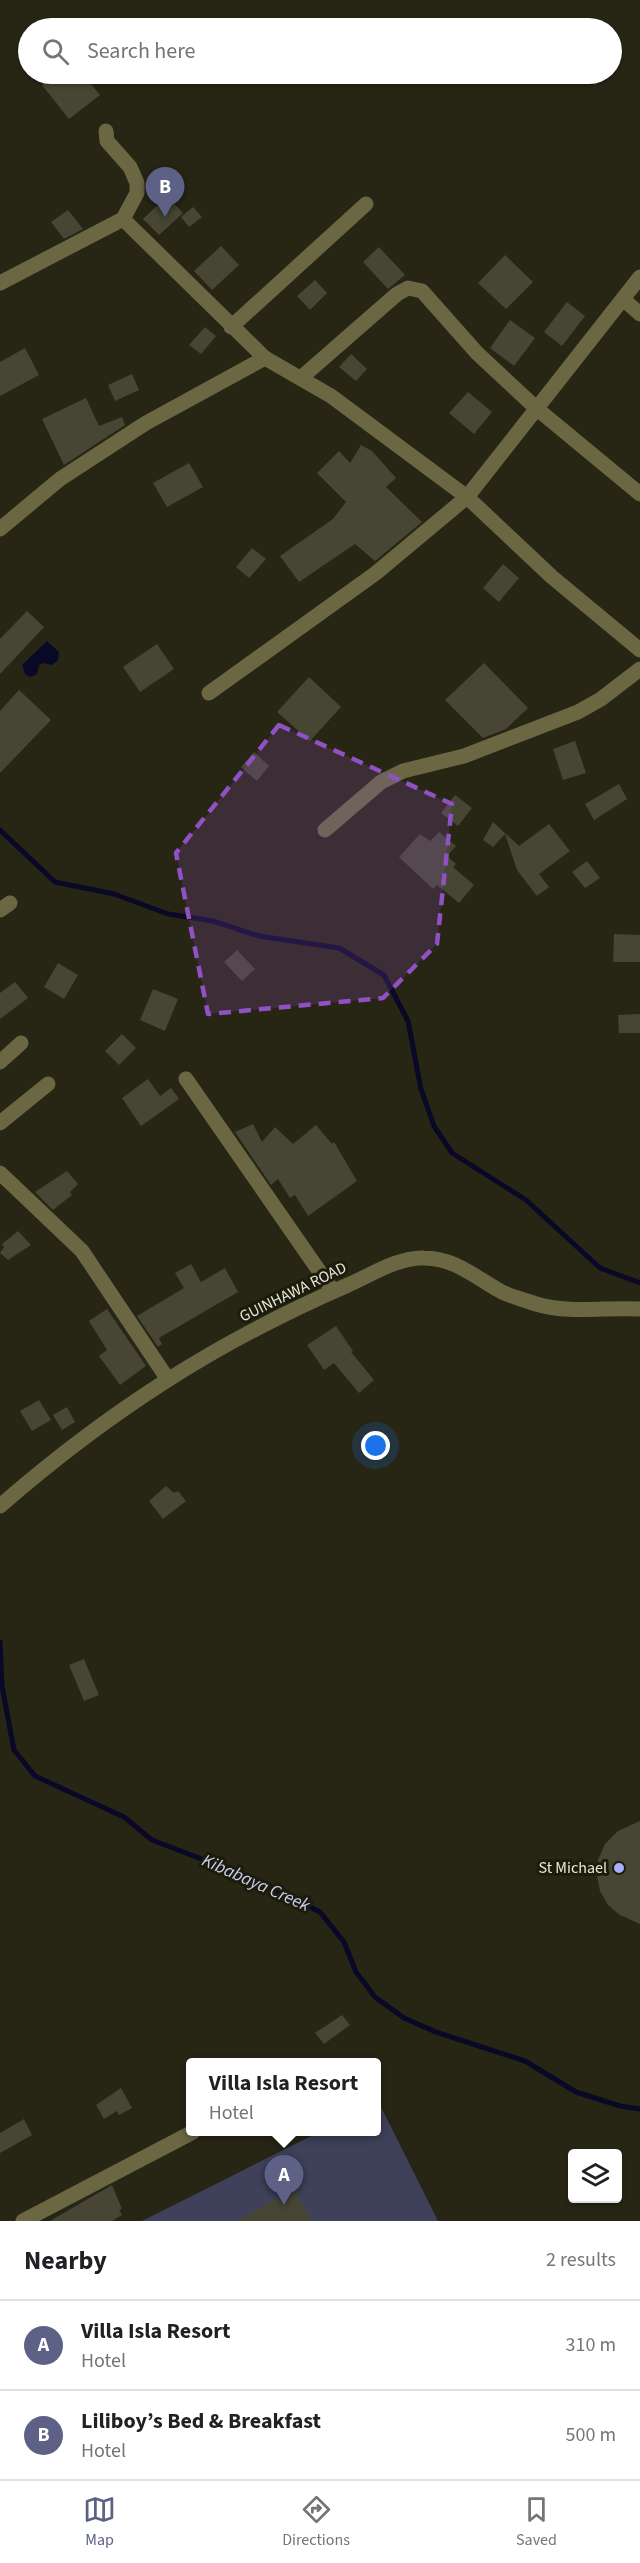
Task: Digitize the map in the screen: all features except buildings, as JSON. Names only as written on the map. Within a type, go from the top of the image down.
[{"type":"street","points":[[0,283],[123,219],[136,193],[137,183],[130,168],[106,141],[106,131]]},
{"type":"street","points":[[231,327],[366,204]]},
{"type":"street","points":[[123,219],[231,327],[266,358],[302,377],[369,422],[426,468],[467,497],[552,577],[640,650]]},
{"type":"street","points":[[209,693],[376,573],[467,497],[640,277]]},
{"type":"street","points":[[302,377],[397,294],[408,288],[422,291],[477,352],[536,408],[640,494]]},
{"type":"street","points":[[623,299],[640,314]]},
{"type":"street","points":[[0,529],[60,479],[146,423],[266,358]]},
{"type":"street","points":[[326,830],[381,782],[403,771],[464,756],[578,712],[601,699],[640,669]]},
{"type":"street","points":[[0,1062],[21,1044]]},
{"type":"street","points":[[186,1079],[333,1291]]},
{"type":"street","points":[[0,1123],[48,1084]]},
{"type":"street","points":[[0,1173],[82,1251],[167,1378]]},
{"type":"street","name":"GUINHAWA ROAD","points":[[0,1506],[57,1456],[167,1378],[333,1291],[403,1260],[431,1258],[459,1266],[504,1293],[539,1305],[562,1308],[640,1308]]},
{"type":"street","points":[[24,2221],[186,2136]]},
{"type":"highlighted area","points":[[279,725],[452,804],[437,944],[383,998],[208,1014],[176,853]]},
{"type":"shaded area","points":[[47,641],[59,652],[58,660],[52,665],[43,663],[39,665],[37,674],[30,677],[25,674],[22,665]]},
{"type":"shaded area","points":[[381,2107],[438,2221],[142,2221],[311,2136],[381,2136]]},
{"type":"waterway","points":[[0,830],[55,882],[114,894],[168,914],[213,921],[259,936],[339,948],[384,975],[408,1021],[421,1089],[434,1126],[452,1153],[526,1200],[600,1268],[640,1283]]},
{"type":"waterway","name":"Kibabaya Creek","points":[[0,1642],[2,1686],[14,1750],[35,1776],[124,1817],[152,1840],[259,1881],[320,1912],[344,1942],[356,1972],[375,1997],[404,2018],[436,2032],[525,2061],[576,2092],[620,2106],[640,2109]]},
{"type":"place","name":"Liliboy’s Bed & Breakfast","points":[[165,217]]},
{"type":"place","name":"St Michael","points":[[619,1868]]},
{"type":"place","name":"Villa Isla Resort","points":[[284,2205]]}]
